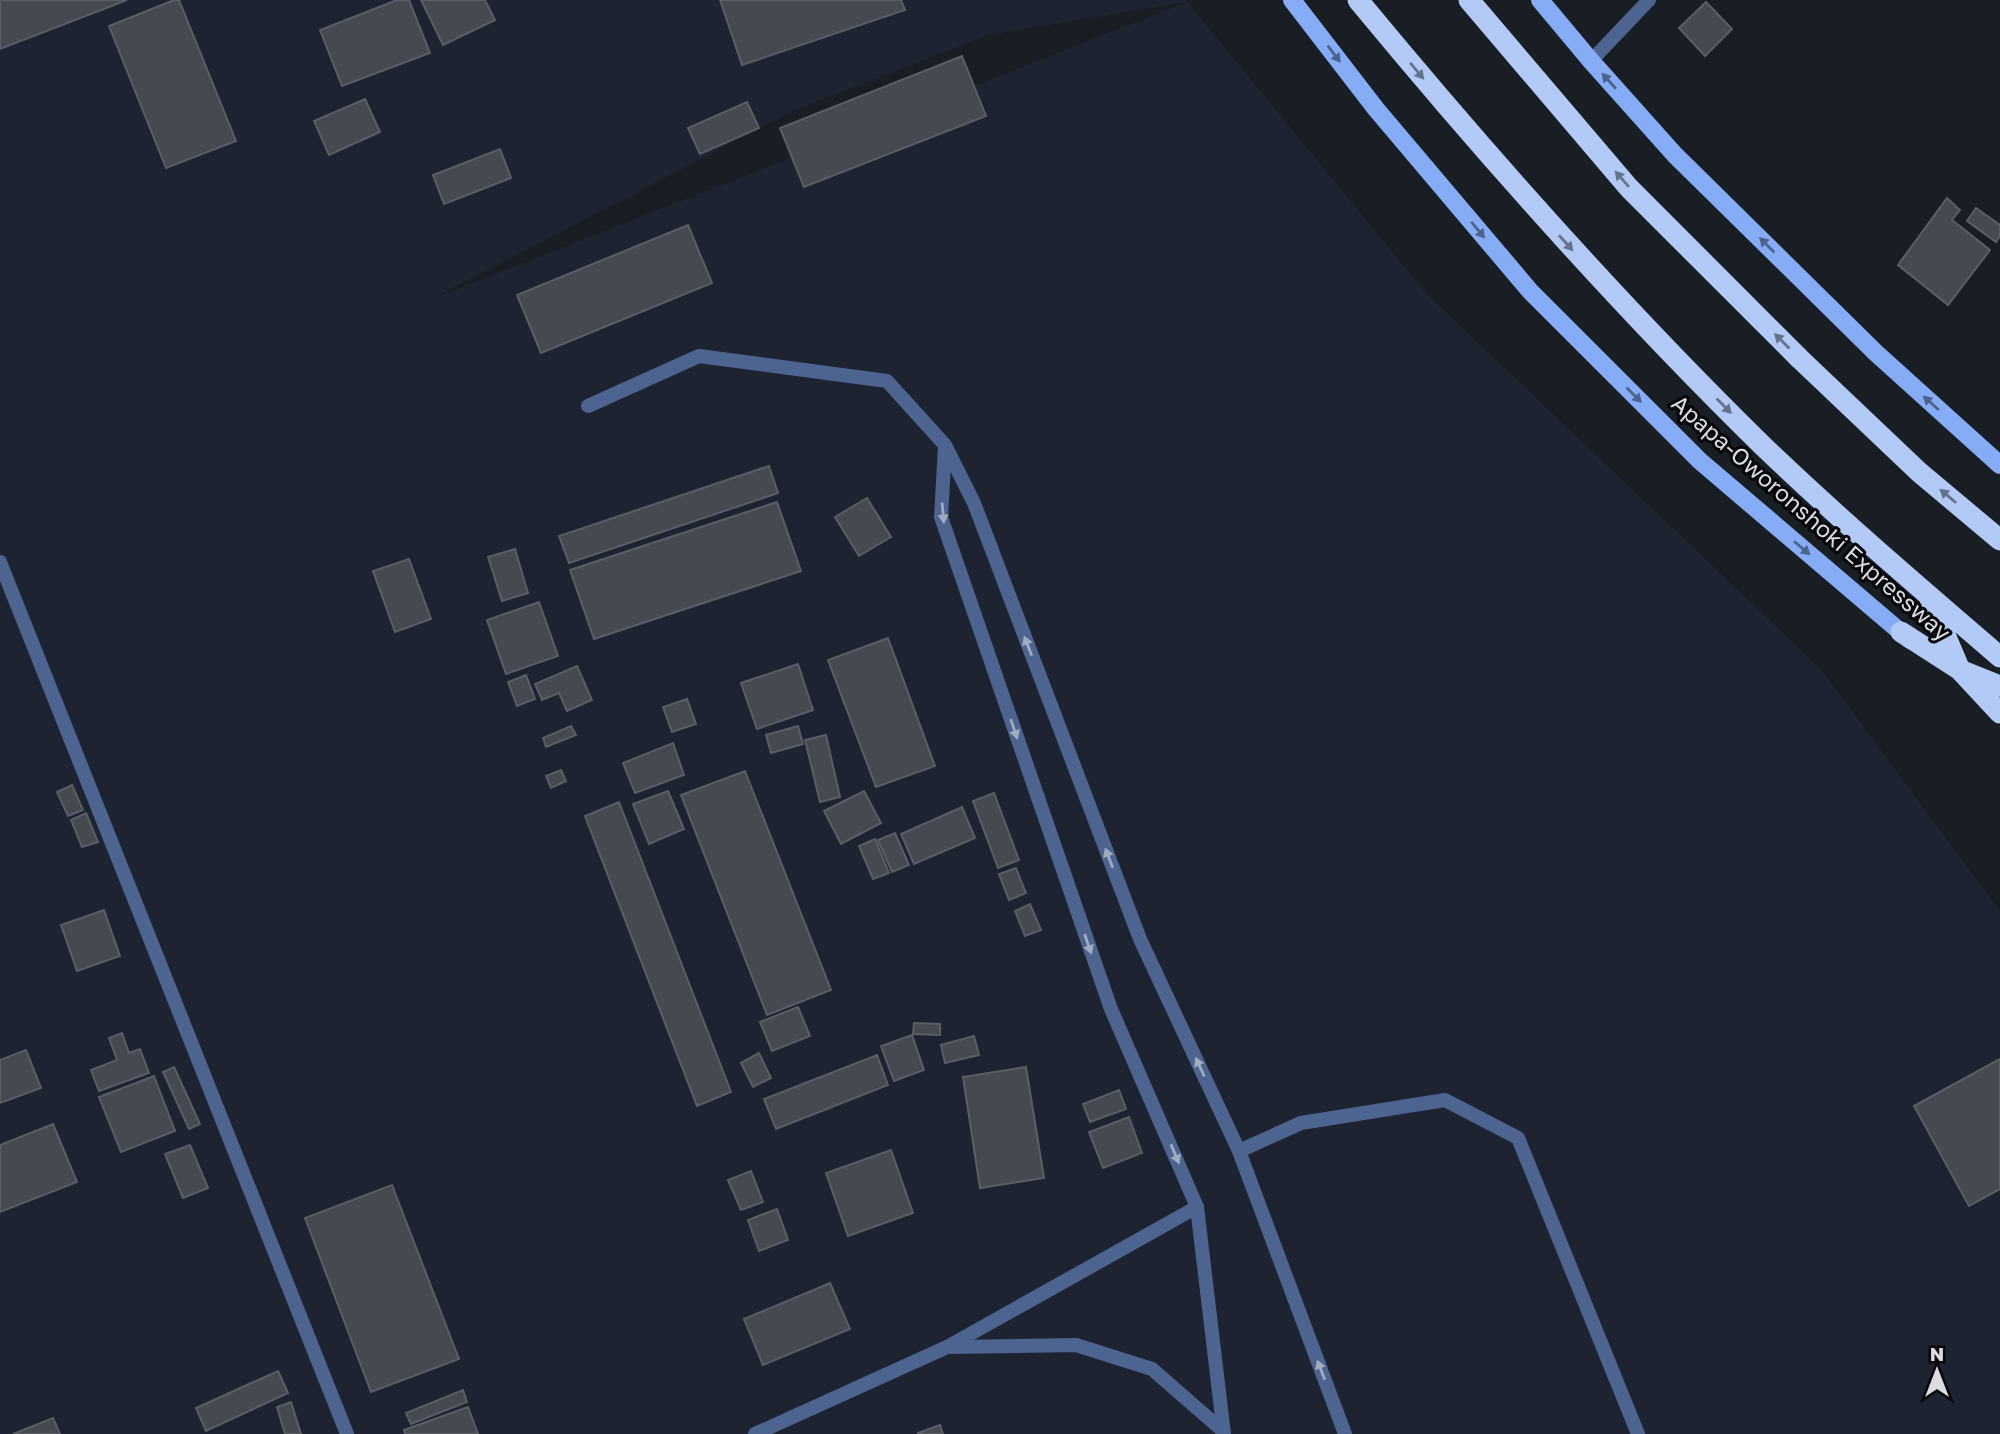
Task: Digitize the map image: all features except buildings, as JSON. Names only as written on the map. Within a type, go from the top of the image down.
[{"type":"highway","name":"Apapa-Oworonshoki Expressway","points":[[1357,0],[1458,121],[1598,279],[1764,447],[2000,657]]},
{"type":"highway","points":[[1469,0],[1629,188],[1820,378],[1919,472],[2000,540]]},
{"type":"highway","points":[[1928,594],[1960,670],[2000,713]]},
{"type":"highway","points":[[1901,632],[1960,670],[2000,686]]},
{"type":"main road","name":"Apapa-Oworonshoki Expressway","points":[[1292,0],[1376,109],[1530,290],[1700,461],[2000,720]]},
{"type":"main road","points":[[1540,0],[1675,155],[1876,353],[2000,465]]},
{"type":"street","points":[[1591,61],[1648,0]]},
{"type":"street","points":[[588,406],[699,356],[887,381],[945,445],[974,503],[1140,939],[1239,1151],[1345,1434]]},
{"type":"street","points":[[945,445],[941,517],[1111,1009],[1197,1207],[1223,1432]]},
{"type":"street","points":[[0,562],[347,1434]]},
{"type":"street","points":[[1239,1151],[1301,1123],[1445,1100],[1518,1138],[1638,1434]]},
{"type":"street","points":[[755,1434],[776,1429],[947,1348],[1197,1207]]},
{"type":"street","points":[[947,1348],[1076,1345],[1152,1369],[1223,1432]]},
{"type":"shaded area","points":[[0,0],[1186,0],[1427,294],[1821,669],[2000,911],[2000,1434],[0,1434]],"holes":[[[1182,4],[434,298],[795,110],[989,35]]]}]
